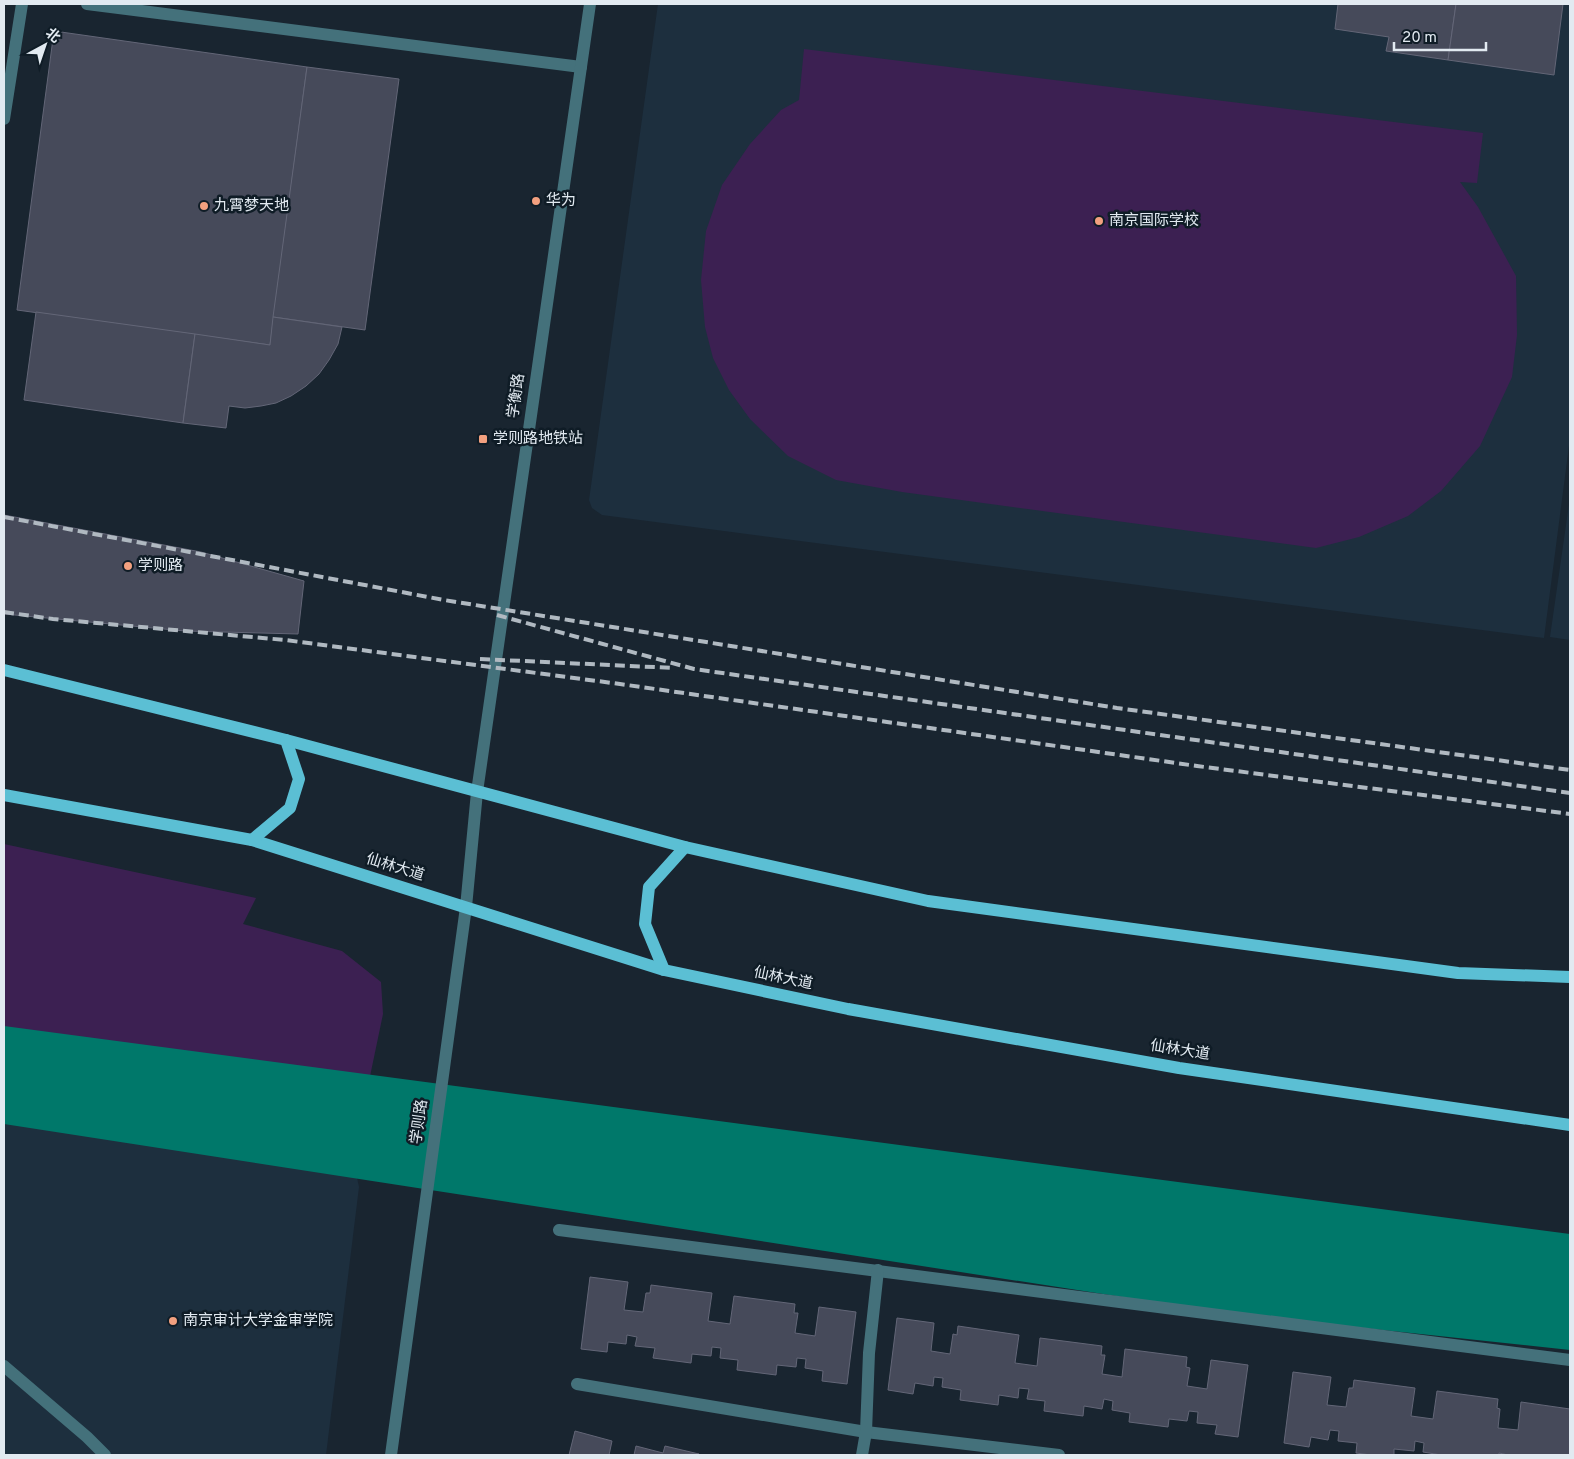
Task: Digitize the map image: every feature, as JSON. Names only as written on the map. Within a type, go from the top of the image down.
[{"type":"main road","points":[[4,670],[286,740],[685,847],[928,901],[1458,973],[1570,976]]},
{"type":"main road","points":[[252,840],[290,808],[299,779],[286,740]]},
{"type":"main road","name":"仙林大道","points":[[4,795],[252,840],[664,970],[848,1009],[1169,1066],[1570,1125]]},
{"type":"main road","points":[[664,970],[645,924],[649,887],[685,847]]},
{"type":"street","points":[[4,119],[22,4]]},
{"type":"street","points":[[87,4],[581,67]]},
{"type":"street","name":"学衡路","points":[[477,792],[590,4]]},
{"type":"street","name":"学则路","points":[[391,1455],[466,907],[477,792]]},
{"type":"street","points":[[559,1230],[1570,1360]]},
{"type":"street","points":[[862,1455],[866,1432],[868,1353],[878,1270]]},
{"type":"street","points":[[4,1366],[87,1437],[105,1455]]},
{"type":"street","points":[[577,1384],[866,1432],[1059,1455]]},
{"type":"shaded area","name":"南京国际学校","points":[[658,4],[1570,4],[1570,438],[1544,638],[602,515],[592,508],[589,500]]},
{"type":"shaded area","points":[[804,49],[1483,133],[1477,183],[1460,182],[1478,207],[1516,276],[1517,335],[1512,377],[1480,446],[1441,491],[1408,516],[1359,537],[1316,548],[902,492],[836,480],[788,456],[750,419],[729,390],[713,358],[705,327],[701,280],[706,231],[722,185],[750,144],[781,110],[799,100]]},
{"type":"shaded area","points":[[1570,497],[1570,640],[1550,637]]},
{"type":"shaded area","points":[[4,844],[256,898],[243,924],[342,951],[381,982],[383,1014],[368,1086],[4,1028]]},
{"type":"shaded area","points":[[4,1026],[1570,1234],[1570,1350],[1232,1314],[4,1124]]},
{"type":"shaded area","name":"南京审计大学金审学院","points":[[4,1097],[356,1173],[359,1187],[326,1455],[4,1455]]},
{"type":"building","points":[[1338,4],[1456,4],[1448,60],[1386,51],[1389,37],[1335,29]]},
{"type":"building","points":[[1456,4],[1563,4],[1554,75],[1448,60]]},
{"type":"building","points":[[54,31],[307,67],[270,345],[17,310]]},
{"type":"building","points":[[307,67],[399,79],[365,330],[273,317]]},
{"type":"building","points":[[36,312],[195,334],[183,423],[24,400]]},
{"type":"building","points":[[273,317],[342,327],[338,344],[319,374],[306,386],[276,403],[245,408],[229,406],[226,428],[183,423],[195,334],[270,345]]},
{"type":"building","name":"学则路","points":[[4,515],[201,552],[304,581],[298,634],[185,631],[4,614]]},
{"type":"building","points":[[590,1277],[628,1282],[624,1310],[643,1312],[646,1293],[650,1293],[651,1285],[712,1293],[708,1321],[730,1324],[734,1296],[795,1304],[794,1313],[798,1313],[795,1333],[815,1336],[819,1307],[856,1312],[847,1384],[822,1381],[823,1371],[805,1368],[806,1359],[797,1358],[796,1367],[777,1365],[776,1375],[737,1370],[738,1360],[720,1358],[721,1348],[712,1347],[711,1356],[692,1354],[691,1363],[653,1358],[655,1348],[635,1346],[637,1337],[627,1335],[626,1344],[608,1342],[607,1352],[581,1349]]},
{"type":"building","points":[[897,1318],[934,1323],[931,1351],[950,1354],[953,1334],[957,1335],[958,1326],[1019,1335],[1015,1363],[1037,1366],[1040,1338],[1102,1346],[1101,1355],[1105,1355],[1102,1374],[1122,1377],[1125,1349],[1187,1357],[1186,1367],[1190,1368],[1187,1386],[1207,1389],[1211,1360],[1248,1365],[1238,1437],[1215,1434],[1217,1425],[1197,1423],[1198,1412],[1189,1411],[1187,1421],[1169,1419],[1168,1427],[1129,1422],[1130,1413],[1112,1410],[1113,1401],[1104,1399],[1102,1409],[1084,1406],[1083,1416],[1044,1411],[1045,1401],[1027,1399],[1029,1389],[1019,1388],[1018,1398],[999,1395],[998,1405],[960,1400],[961,1390],[942,1387],[943,1378],[934,1377],[933,1386],[915,1383],[913,1394],[888,1390]]},
{"type":"building","points":[[1293,1372],[1331,1377],[1327,1405],[1346,1407],[1349,1388],[1353,1388],[1354,1380],[1415,1388],[1411,1416],[1433,1419],[1437,1391],[1498,1399],[1497,1408],[1500,1409],[1498,1428],[1518,1430],[1521,1402],[1570,1409],[1570,1455],[1508,1455],[1499,1453],[1499,1455],[1441,1455],[1423,1452],[1424,1443],[1415,1441],[1414,1451],[1394,1449],[1394,1455],[1371,1455],[1356,1453],[1357,1443],[1338,1441],[1339,1431],[1330,1430],[1328,1440],[1311,1437],[1309,1447],[1284,1443]]},
{"type":"building","points":[[575,1431],[612,1441],[609,1455],[569,1455]]},
{"type":"building","points":[[636,1446],[663,1453],[665,1446],[699,1454],[634,1455]]},
{"type":"railway","points":[[4,517],[444,600],[1117,708],[1570,770]]},
{"type":"railway","points":[[4,612],[53,619],[285,640],[620,684],[1197,766],[1570,814]]},
{"type":"railway","points":[[497,615],[694,669],[1570,793]]},
{"type":"railway","points":[[480,659],[674,668]]},
{"type":"place","name":"华为","points":[[536,201]]},
{"type":"place","name":"九霄·梦天地","points":[[204,206]]},
{"type":"place","name":"南京国际学校","points":[[1099,221]]},
{"type":"place","name":"学则路地铁站","points":[[483,439]]},
{"type":"place","name":"学则路","points":[[128,566]]},
{"type":"place","name":"南京审计大学金审学院","points":[[173,1321]]}]
